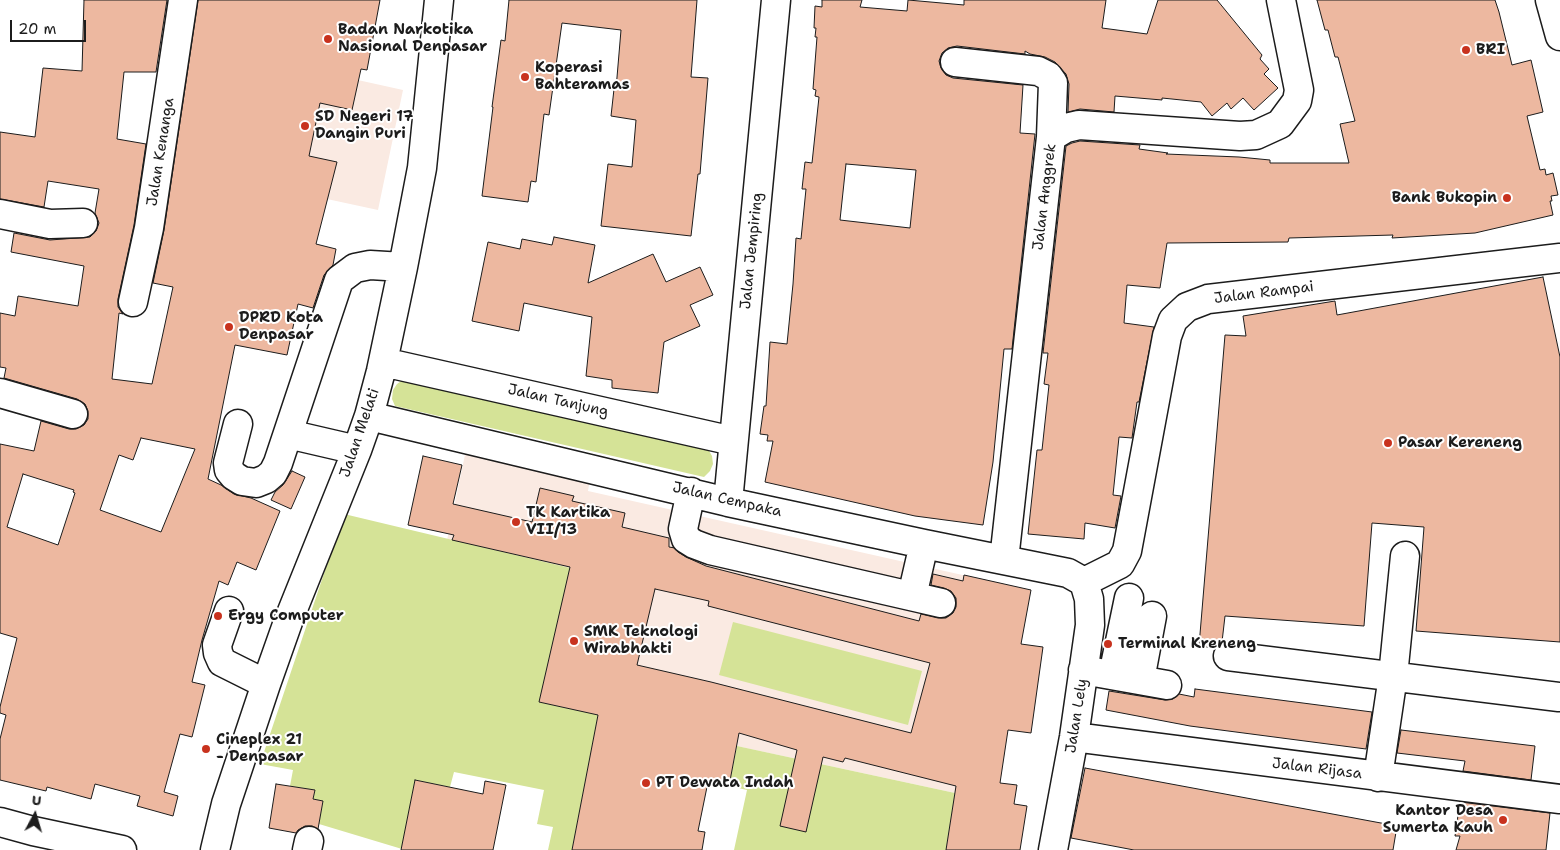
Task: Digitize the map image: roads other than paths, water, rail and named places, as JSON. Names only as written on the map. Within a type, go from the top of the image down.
[{"type":"street","name":"Jalan Kenanga","points":[[133,302],[149,228],[183,0]]},
{"type":"street","name":"Jalan Melati","points":[[215,850],[226,804],[289,619],[369,416],[383,362],[422,168],[440,0]]},
{"type":"street","name":"Jalan Jempiring","points":[[728,502],[776,0]]},
{"type":"street","name":"Jalan Anggrek","points":[[1004,560],[1051,136],[1066,128],[1080,126],[1240,136],[1256,135],[1280,124],[1297,101],[1299,90],[1281,0]]},
{"type":"street","points":[[1550,0],[1560,36]]},
{"type":"street","points":[[955,62],[1038,71],[1048,76],[1052,83],[1051,136]]},
{"type":"street","points":[[0,214],[50,224],[83,223]]},
{"type":"street","name":"Jalan Rampai","points":[[1084,582],[1120,564],[1127,551],[1167,336],[1173,320],[1187,307],[1208,299],[1560,258]]},
{"type":"street","points":[[238,424],[228,463],[229,470],[242,481],[256,483],[266,479],[273,473],[288,434],[339,280],[355,268],[370,265],[403,267]]},
{"type":"street","name":"Jalan Tanjung","points":[[383,362],[733,441]]},
{"type":"street","points":[[0,393],[74,414]]},
{"type":"street","name":"Jalan Cempaka","points":[[369,416],[728,502],[1068,573],[1084,582]]},
{"type":"street","points":[[288,434],[357,450]]},
{"type":"street","points":[[691,492],[684,529],[686,538],[694,544],[710,550],[941,602]]},
{"type":"street","points":[[912,596],[924,544]]},
{"type":"street","points":[[1378,777],[1393,676],[1405,556]]},
{"type":"street","name":"Jalan Lely","points":[[1053,850],[1074,737],[1090,625],[1089,599],[1084,582]]},
{"type":"street","points":[[1113,675],[1129,598]]},
{"type":"street","points":[[229,610],[217,645],[222,662],[266,684]]},
{"type":"street","points":[[1084,670],[1153,683],[1158,619]]},
{"type":"street","points":[[1228,656],[1559,697]]},
{"type":"street","name":"Jalan Rijasa","points":[[1074,737],[1560,799]]},
{"type":"street","points":[[0,822],[122,850]]},
{"type":"place","name":"Badan Narkotika Nasional Denpasar","points":[[328,39]]},
{"type":"place","name":"BRI","points":[[1466,50]]},
{"type":"place","name":"Koperasi Bahteramas","points":[[525,77]]},
{"type":"place","name":"SD Negeri 17 Dangin Puri","points":[[305,126]]},
{"type":"place","name":"Bank Bukopin","points":[[1507,198]]},
{"type":"place","name":"DPRD Kota Denpasar","points":[[229,327]]},
{"type":"place","name":"Pasar Kereneng","points":[[1388,443]]},
{"type":"place","name":"TK Kartika VII/13","points":[[516,522]]},
{"type":"place","name":"Ergy Computer","points":[[218,616]]},
{"type":"place","name":"SMK Teknologi Wirabhakti","points":[[574,641]]},
{"type":"place","name":"Terminal Kreneng","points":[[1108,644]]},
{"type":"place","name":"Cineplex 21 - Denpasar","points":[[206,749]]},
{"type":"place","name":"PT Dewata Indah","points":[[646,783]]},
{"type":"place","name":"Kantor Desa Sumerta Kauh","points":[[1503,820]]}]
